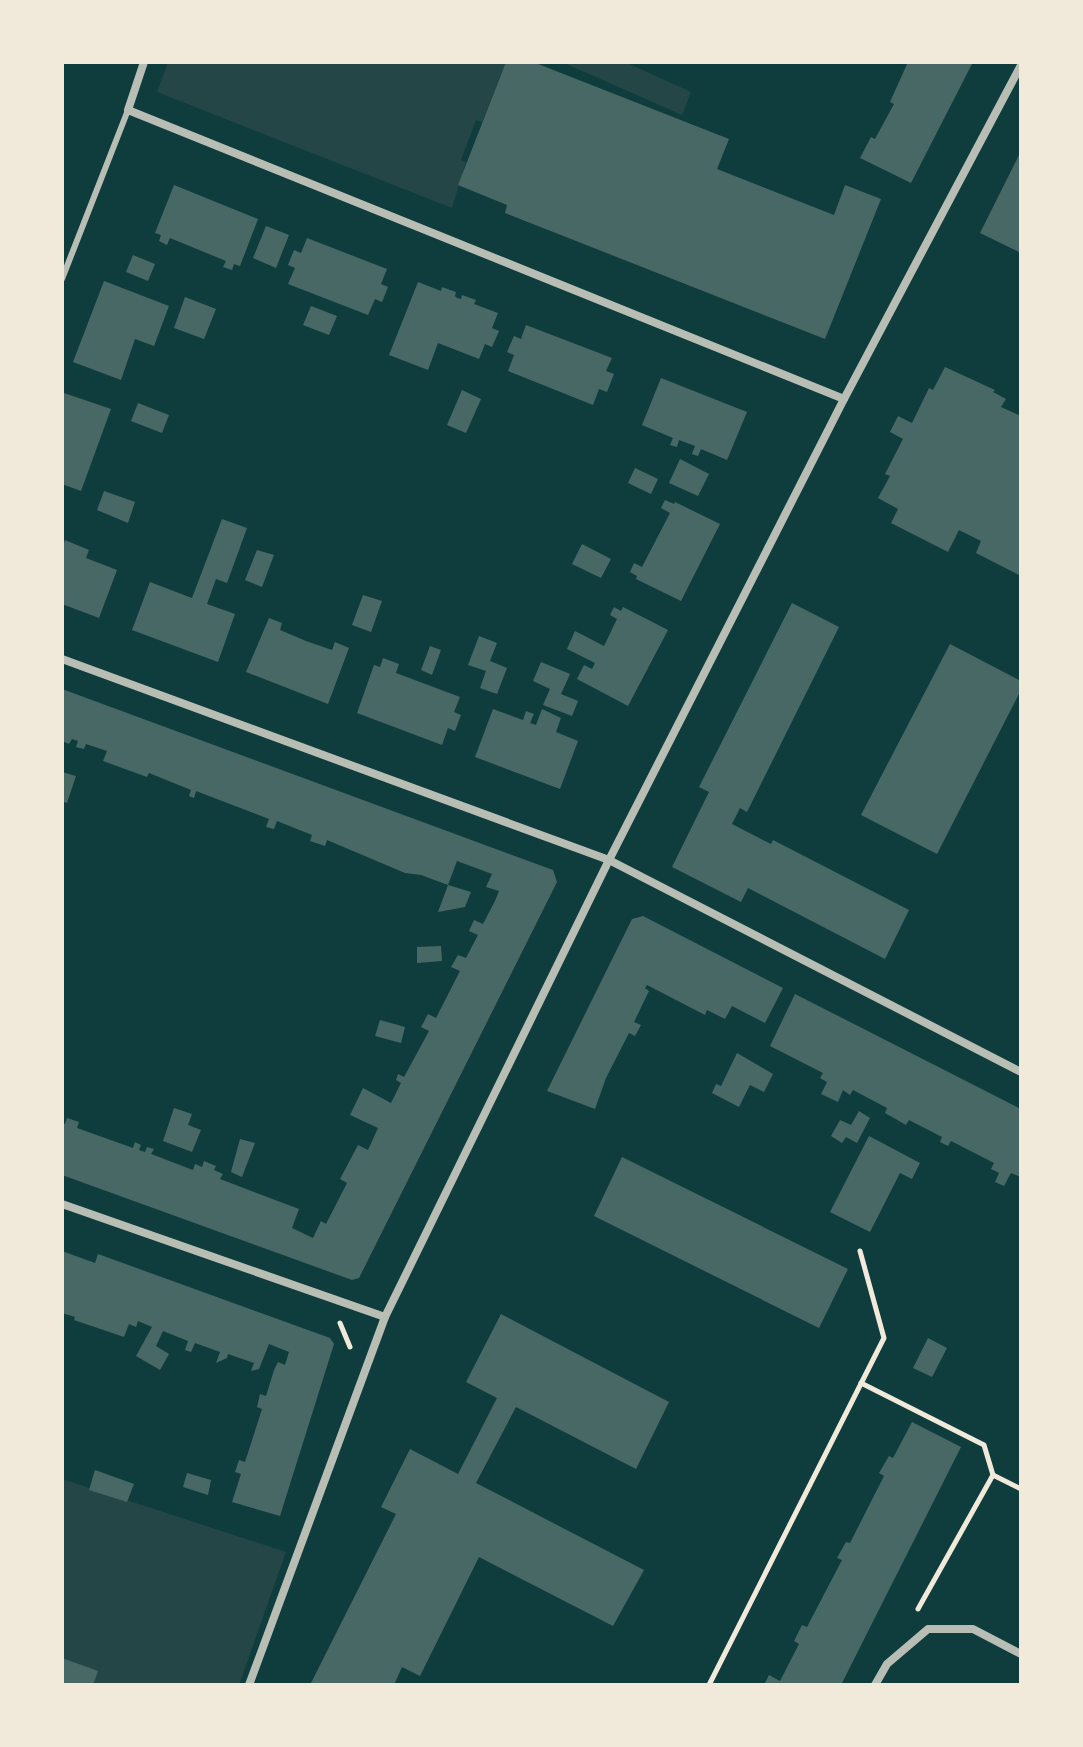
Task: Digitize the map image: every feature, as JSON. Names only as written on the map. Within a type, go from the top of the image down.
[{"type":"street","points":[[144,62],[128,110],[844,399]]},
{"type":"street","points":[[249,1685],[385,1317],[609,860],[844,399],[1021,65]]},
{"type":"street","points":[[62,659],[609,860],[1021,1072]]},
{"type":"street","points":[[62,1204],[385,1317]]},
{"type":"street","points":[[875,1685],[887,1664],[928,1629],[973,1629],[1021,1654]]},
{"type":"lane","points":[[62,279],[128,110]]},
{"type":"path","points":[[709,1685],[884,1338],[860,1251]]},
{"type":"path","points":[[326,1318],[340,1323],[352,1354]]},
{"type":"path","points":[[861,1383],[984,1445],[993,1475],[917,1610]]},
{"type":"path","points":[[993,1475],[1021,1489]]},
{"type":"shaded area","points":[[168,62],[506,62],[482,122],[476,120],[461,160],[466,162],[452,208],[157,92]]},
{"type":"shaded area","points":[[562,62],[625,62],[691,92],[682,115]]},
{"type":"shaded area","points":[[62,1479],[286,1552],[239,1685],[62,1685]]},
{"type":"building","points":[[506,62],[533,62],[729,139],[717,169],[834,215],[845,185],[881,199],[825,339],[505,213],[507,205],[458,185]]},
{"type":"building","points":[[908,62],[973,62],[911,183],[860,158],[871,137],[875,139],[894,104],[890,102]]},
{"type":"building","points":[[1021,151],[1021,253],[980,233]]},
{"type":"building","points":[[174,185],[258,219],[240,266],[234,264],[232,270],[223,267],[226,261],[170,238],[167,245],[159,241],[161,235],[155,233]]},
{"type":"building","points":[[266,226],[289,235],[276,268],[253,258]]},
{"type":"building","points":[[307,238],[387,269],[381,284],[388,287],[382,302],[375,299],[368,315],[288,284],[295,268],[288,265],[294,250],[301,253]]},
{"type":"building","points":[[133,255],[155,264],[148,281],[126,272]]},
{"type":"building","points":[[104,281],[169,306],[154,346],[135,339],[121,380],[73,362]]},
{"type":"building","points":[[418,282],[441,291],[442,287],[456,292],[457,298],[461,299],[462,295],[476,300],[474,304],[498,313],[492,328],[499,331],[492,347],[485,344],[479,359],[438,343],[428,370],[389,355]]},
{"type":"building","points":[[185,297],[216,309],[204,339],[174,328]]},
{"type":"building","points":[[311,306],[337,316],[329,335],[303,325]]},
{"type":"building","points":[[526,325],[612,358],[606,371],[614,374],[607,392],[599,389],[593,405],[508,371],[514,355],[507,352],[514,336],[521,339]]},
{"type":"building","points":[[945,367],[995,390],[993,392],[1006,399],[1001,407],[1021,416],[1021,576],[976,553],[981,541],[959,530],[948,552],[891,523],[898,509],[878,498],[890,476],[885,474],[903,439],[890,432],[898,416],[912,423],[929,388],[933,390]]},
{"type":"building","points":[[661,378],[747,412],[727,460],[701,449],[698,456],[692,454],[695,446],[679,440],[677,447],[670,445],[673,438],[642,425]]},
{"type":"building","points":[[462,390],[481,399],[466,433],[447,425]]},
{"type":"building","points":[[64,393],[111,409],[81,491],[62,484]]},
{"type":"building","points":[[138,403],[169,415],[162,433],[131,421]]},
{"type":"building","points":[[680,459],[709,474],[698,496],[669,483]]},
{"type":"building","points":[[635,468],[658,479],[651,494],[628,483]]},
{"type":"building","points":[[104,491],[135,502],[128,523],[97,510]]},
{"type":"building","points":[[665,500],[720,524],[681,601],[636,579],[637,576],[630,572],[634,563],[642,567],[670,513],[661,508]]},
{"type":"building","points":[[222,519],[247,528],[227,583],[216,579],[207,604],[235,614],[218,662],[132,630],[150,582],[192,598]]},
{"type":"building","points":[[65,540],[89,550],[86,558],[117,570],[99,618],[62,604],[62,548]]},
{"type":"building","points":[[582,544],[611,559],[601,578],[572,564]]},
{"type":"building","points":[[257,550],[274,555],[262,587],[245,580]]},
{"type":"building","points":[[363,595],[382,601],[371,632],[352,625]]},
{"type":"building","points":[[792,603],[839,627],[747,812],[740,808],[732,824],[771,844],[773,840],[909,910],[885,959],[748,888],[741,902],[672,867],[709,792],[699,787]]},
{"type":"building","points":[[614,607],[621,611],[623,607],[668,630],[628,706],[577,679],[584,665],[592,669],[595,663],[567,649],[575,631],[604,646],[617,619],[610,615]]},
{"type":"building","points":[[269,618],[282,623],[280,630],[306,641],[332,650],[335,642],[349,648],[328,704],[246,672]]},
{"type":"building","points":[[479,636],[497,643],[490,661],[507,668],[497,694],[480,688],[486,671],[468,665]]},
{"type":"building","points":[[950,644],[1021,681],[1021,690],[937,854],[861,815]]},
{"type":"building","points":[[430,646],[441,650],[432,675],[421,670]]},
{"type":"building","points":[[383,658],[399,664],[396,673],[460,697],[454,712],[461,715],[455,731],[448,728],[442,745],[357,713],[374,665],[380,667]]},
{"type":"building","points":[[541,662],[570,674],[561,694],[578,701],[572,716],[543,705],[550,689],[533,681]]},
{"type":"building","points":[[62,689],[553,870],[557,882],[359,1278],[352,1280],[62,1175],[62,1123],[65,1124],[67,1118],[79,1122],[77,1128],[133,1148],[135,1142],[141,1145],[139,1150],[145,1152],[147,1147],[154,1149],[151,1154],[193,1170],[195,1164],[202,1167],[204,1161],[216,1166],[214,1170],[223,1174],[220,1179],[299,1209],[292,1228],[313,1238],[321,1221],[326,1224],[347,1183],[340,1179],[358,1145],[368,1150],[378,1128],[350,1115],[363,1088],[391,1103],[401,1083],[396,1080],[398,1074],[404,1077],[429,1031],[421,1027],[428,1014],[436,1018],[460,971],[451,967],[458,955],[466,958],[478,935],[469,931],[474,920],[483,924],[495,901],[499,891],[486,887],[492,874],[457,861],[448,885],[405,873],[327,840],[325,846],[310,841],[312,835],[277,821],[274,829],[266,827],[269,819],[196,791],[194,798],[189,796],[191,790],[149,773],[147,777],[103,761],[107,751],[86,744],[84,749],[76,747],[78,741],[72,739],[69,744],[62,741]]},
{"type":"building","points":[[493,709],[523,720],[526,711],[534,714],[530,723],[536,725],[542,709],[561,718],[556,732],[578,741],[560,789],[475,757]]},
{"type":"building","points":[[62,772],[76,776],[67,803],[62,801]]},
{"type":"building","points":[[448,885],[471,892],[465,907],[438,912]]},
{"type":"building","points":[[643,916],[783,988],[765,1023],[732,1006],[725,1019],[707,1010],[705,1015],[647,985],[645,988],[649,991],[634,1022],[641,1025],[635,1036],[629,1033],[606,1078],[595,1109],[547,1091],[632,919]]},
{"type":"building","points":[[441,946],[442,961],[417,963],[417,947]]},
{"type":"building","points":[[795,994],[1021,1109],[1021,1177],[1011,1173],[1004,1186],[995,1182],[999,1173],[991,1169],[994,1163],[951,1141],[948,1146],[940,1142],[942,1137],[909,1120],[906,1125],[885,1113],[887,1108],[853,1090],[850,1095],[843,1090],[838,1102],[821,1094],[827,1082],[820,1078],[823,1073],[770,1046]]},
{"type":"building","points":[[380,1020],[405,1027],[401,1043],[375,1036]]},
{"type":"building","points":[[737,1053],[773,1074],[764,1092],[750,1085],[739,1107],[712,1093],[716,1084],[721,1086]]},
{"type":"building","points":[[174,1108],[192,1114],[188,1125],[201,1130],[192,1152],[163,1141]]},
{"type":"building","points":[[859,1111],[870,1118],[857,1143],[846,1137],[842,1143],[831,1136],[840,1120],[851,1125]]},
{"type":"building","points":[[869,1136],[920,1163],[912,1179],[900,1173],[870,1232],[830,1212]]},
{"type":"building","points":[[240,1139],[255,1143],[242,1177],[231,1172]]},
{"type":"building","points":[[622,1157],[848,1269],[819,1328],[594,1216]]},
{"type":"building","points":[[62,1251],[95,1263],[98,1254],[330,1338],[334,1344],[280,1516],[232,1502],[241,1474],[235,1472],[239,1460],[245,1462],[262,1409],[257,1407],[260,1394],[266,1396],[278,1362],[285,1365],[289,1352],[269,1344],[259,1369],[251,1371],[254,1363],[228,1354],[227,1358],[216,1363],[220,1352],[195,1343],[191,1352],[185,1350],[188,1341],[163,1331],[156,1346],[169,1354],[160,1370],[136,1356],[152,1327],[138,1321],[136,1327],[129,1324],[124,1337],[62,1313]]},
{"type":"building","points":[[501,1314],[669,1402],[636,1469],[516,1407],[476,1483],[644,1570],[613,1626],[479,1557],[420,1676],[402,1667],[394,1685],[310,1685],[396,1514],[381,1507],[410,1449],[458,1474],[497,1398],[466,1382]]},
{"type":"building","points":[[928,1338],[947,1348],[932,1377],[913,1368]]},
{"type":"building","points":[[912,1422],[961,1447],[841,1685],[764,1685],[769,1675],[780,1681],[799,1644],[794,1641],[802,1625],[807,1627],[842,1560],[837,1558],[846,1542],[850,1543],[884,1476],[879,1473],[889,1456],[893,1458]]},
{"type":"building","points":[[95,1470],[134,1484],[127,1502],[89,1490]]},
{"type":"building","points":[[187,1473],[211,1480],[208,1495],[183,1487]]},
{"type":"building","points":[[62,1658],[98,1671],[93,1685],[62,1685]]}]
